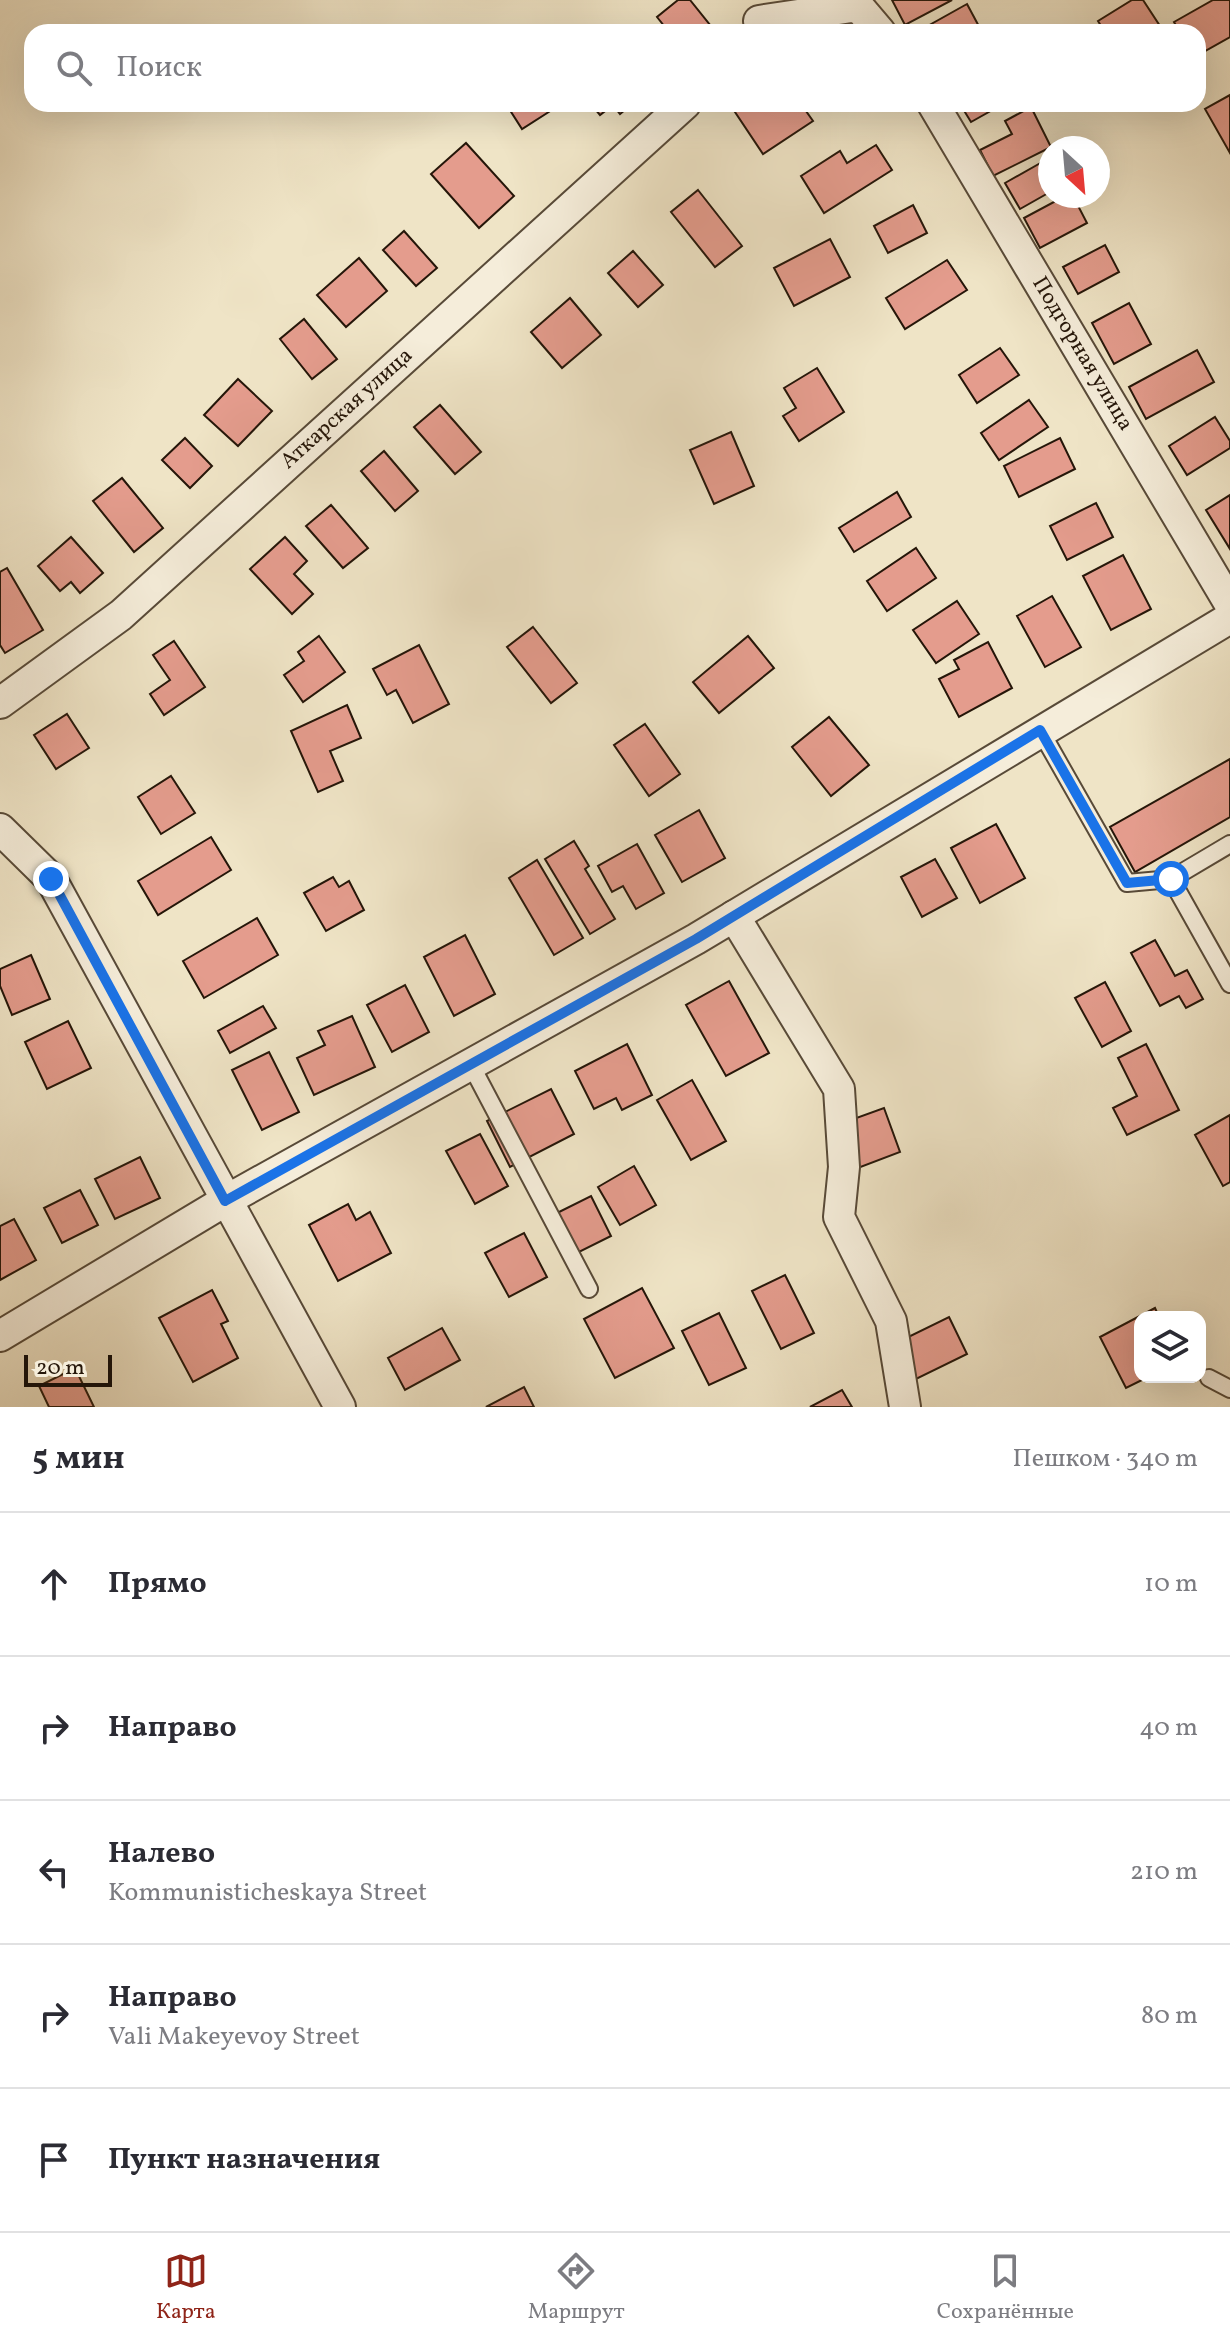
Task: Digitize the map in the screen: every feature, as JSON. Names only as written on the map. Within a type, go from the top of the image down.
[{"type":"street","points":[[758,18],[858,6],[873,24]]},
{"type":"street","name":"Аткарская улица","points":[[0,703],[121,615],[676,112]]},
{"type":"street","name":"Подгорная улица","points":[[938,112],[1230,604]]},
{"type":"street","points":[[0,1336],[225,1201],[734,916],[1230,618]]},
{"type":"street","points":[[0,829],[51,879],[340,1407]]},
{"type":"street","points":[[734,916],[839,1089],[844,1167],[839,1217],[891,1321],[905,1407]]},
{"type":"lane","points":[[1040,730],[1127,883],[1171,879],[1230,844]]},
{"type":"lane","points":[[1171,879],[1230,984]]},
{"type":"lane","points":[[471,1065],[589,1289]]},
{"type":"lane","points":[[1209,1378],[1230,1389]]},
{"type":"building","points":[[678,0],[690,0],[709,24],[663,24],[657,17]]},
{"type":"building","points":[[892,0],[952,0],[907,24]]},
{"type":"building","points":[[1132,0],[1143,0],[1159,24],[1100,24],[1098,21]]},
{"type":"building","points":[[1213,0],[1230,0],[1230,37],[1206,50],[1206,24],[1174,22]]},
{"type":"building","points":[[967,4],[978,24],[931,24]]},
{"type":"building","points":[[1230,95],[1230,153],[1206,111]]},
{"type":"building","points":[[511,112],[549,112],[522,129]]},
{"type":"building","points":[[735,112],[807,112],[813,121],[763,154]]},
{"type":"building","points":[[965,112],[989,112],[971,122]]},
{"type":"building","points":[[1022,112],[1034,112],[1046,136],[1038,136],[1038,154],[993,176],[980,150],[1012,134],[1005,121]]},
{"type":"building","points":[[466,143],[514,196],[479,228],[431,174]]},
{"type":"building","points":[[876,145],[892,170],[824,213],[801,176],[840,151],[847,163]]},
{"type":"building","points":[[1038,164],[1038,199],[1020,209],[1005,183]]},
{"type":"building","points":[[698,190],[742,246],[715,267],[671,212]]},
{"type":"building","points":[[913,205],[927,233],[888,253],[874,226]]},
{"type":"building","points":[[1043,208],[1079,208],[1087,223],[1040,248],[1024,218]]},
{"type":"building","points":[[404,231],[437,268],[416,286],[383,250]]},
{"type":"building","points":[[830,239],[850,277],[794,306],[774,268]]},
{"type":"building","points":[[1105,245],[1119,272],[1078,294],[1063,267]]},
{"type":"building","points":[[633,251],[663,285],[638,307],[608,273]]},
{"type":"building","points":[[359,258],[387,291],[346,327],[317,295]]},
{"type":"building","points":[[947,260],[967,290],[905,329],[886,298]]},
{"type":"building","points":[[570,298],[601,335],[562,368],[531,332]]},
{"type":"building","points":[[1129,303],[1151,344],[1114,364],[1092,323]]},
{"type":"building","points":[[304,319],[337,359],[312,379],[280,339]]},
{"type":"building","points":[[1000,348],[1019,375],[977,403],[959,375]]},
{"type":"building","points":[[1197,350],[1214,382],[1146,419],[1129,387]]},
{"type":"building","points":[[817,368],[844,412],[799,441],[783,416],[796,408],[784,388]]},
{"type":"building","points":[[238,379],[272,411],[238,446],[204,415]]},
{"type":"building","points":[[1029,400],[1048,427],[999,460],[981,433]]},
{"type":"building","points":[[440,405],[481,452],[455,474],[414,427]]},
{"type":"building","points":[[1215,417],[1230,441],[1230,448],[1187,475],[1169,446]]},
{"type":"building","points":[[731,432],[754,486],[714,504],[690,450]]},
{"type":"building","points":[[185,438],[212,466],[190,488],[162,460]]},
{"type":"building","points":[[1060,438],[1075,469],[1019,497],[1004,466]]},
{"type":"building","points":[[384,451],[418,491],[395,511],[361,471]]},
{"type":"building","points":[[122,478],[163,528],[134,552],[93,501]]},
{"type":"building","points":[[897,492],[911,517],[854,552],[839,528]]},
{"type":"building","points":[[1230,495],[1230,549],[1206,510]]},
{"type":"building","points":[[1096,503],[1113,537],[1067,560],[1050,526]]},
{"type":"building","points":[[331,505],[368,548],[343,568],[306,526]]},
{"type":"building","points":[[71,537],[103,573],[80,593],[71,582],[60,591],[38,566]]},
{"type":"building","points":[[285,537],[307,561],[294,574],[313,594],[292,614],[250,569]]},
{"type":"building","points":[[916,548],[936,578],[887,611],[867,581]]},
{"type":"building","points":[[1123,555],[1151,609],[1111,630],[1083,576]]},
{"type":"building","points":[[7,568],[43,630],[5,653],[0,645],[0,572]]},
{"type":"building","points":[[1052,596],[1081,647],[1045,667],[1017,616]]},
{"type":"building","points":[[957,601],[979,634],[936,663],[913,630]]},
{"type":"building","points":[[533,627],[577,683],[551,703],[507,647]]},
{"type":"building","points":[[319,636],[345,672],[303,702],[284,675],[304,661],[298,652]]},
{"type":"building","points":[[748,636],[774,668],[719,713],[693,682]]},
{"type":"building","points":[[174,641],[205,687],[164,715],[150,694],[170,680],[153,655]]},
{"type":"building","points":[[988,642],[1012,688],[959,717],[939,679],[959,669],[954,660]]},
{"type":"building","points":[[419,645],[449,704],[413,723],[396,690],[387,695],[373,669]]},
{"type":"building","points":[[347,705],[361,738],[330,751],[343,781],[318,792],[291,731]]},
{"type":"building","points":[[67,714],[89,748],[56,769],[34,735]]},
{"type":"building","points":[[829,717],[869,765],[831,796],[792,747]]},
{"type":"building","points":[[645,724],[680,774],[649,796],[614,745]]},
{"type":"building","points":[[1230,759],[1230,817],[1135,872],[1110,827]]},
{"type":"building","points":[[171,776],[195,813],[161,834],[138,797]]},
{"type":"building","points":[[699,810],[725,858],[682,882],[655,835]]},
{"type":"building","points":[[996,824],[1025,878],[980,903],[951,848]]},
{"type":"building","points":[[211,837],[231,870],[158,915],[138,881]]},
{"type":"building","points":[[574,841],[589,866],[585,869],[615,919],[590,934],[545,859]]},
{"type":"building","points":[[637,844],[664,893],[636,909],[623,886],[612,892],[598,866]]},
{"type":"building","points":[[935,859],[957,898],[922,917],[901,877]]},
{"type":"building","points":[[537,860],[583,938],[554,955],[509,878]]},
{"type":"building","points":[[333,877],[339,887],[349,881],[364,910],[326,931],[304,893]]},
{"type":"building","points":[[257,918],[278,955],[204,998],[183,961]]},
{"type":"building","points":[[465,935],[495,994],[454,1016],[424,957]]},
{"type":"building","points":[[1155,940],[1175,976],[1187,970],[1203,999],[1186,1008],[1179,996],[1160,1006],[1131,953]]},
{"type":"building","points":[[31,955],[50,999],[12,1015],[0,986],[0,969]]},
{"type":"building","points":[[729,981],[769,1053],[726,1076],[686,1005]]},
{"type":"building","points":[[1105,982],[1131,1031],[1102,1047],[1075,998]]},
{"type":"building","points":[[405,985],[429,1032],[392,1052],[367,1005]]},
{"type":"building","points":[[263,1006],[276,1028],[230,1053],[218,1031]]},
{"type":"building","points":[[352,1016],[375,1067],[314,1095],[297,1058],[325,1045],[318,1031]]},
{"type":"building","points":[[68,1021],[91,1068],[47,1089],[25,1042]]},
{"type":"building","points":[[627,1044],[652,1095],[622,1110],[616,1098],[594,1109],[575,1071]]},
{"type":"building","points":[[1146,1044],[1179,1110],[1127,1135],[1113,1108],[1137,1096],[1118,1058]]},
{"type":"building","points":[[269,1052],[299,1112],[262,1130],[232,1070]]},
{"type":"building","points":[[692,1080],[726,1141],[691,1160],[657,1100]]},
{"type":"building","points":[[551,1089],[574,1134],[510,1167],[487,1121]]},
{"type":"building","points":[[884,1108],[900,1152],[850,1171],[834,1126]]},
{"type":"building","points":[[1230,1115],[1230,1182],[1223,1186],[1195,1135]]},
{"type":"building","points":[[480,1134],[508,1186],[475,1204],[446,1151]]},
{"type":"building","points":[[140,1157],[160,1198],[115,1219],[95,1179]]},
{"type":"building","points":[[634,1166],[656,1205],[620,1225],[598,1187]]},
{"type":"building","points":[[80,1190],[98,1225],[62,1243],[44,1208]]},
{"type":"building","points":[[591,1196],[611,1236],[577,1253],[557,1213]]},
{"type":"building","points":[[348,1204],[356,1220],[370,1212],[391,1253],[338,1281],[309,1225]]},
{"type":"building","points":[[14,1219],[36,1260],[0,1280],[0,1226]]},
{"type":"building","points":[[524,1233],[547,1277],[509,1297],[485,1253]]},
{"type":"building","points":[[785,1275],[814,1333],[781,1349],[752,1291]]},
{"type":"building","points":[[642,1288],[674,1348],[615,1378],[584,1319]]},
{"type":"building","points":[[212,1290],[228,1321],[221,1324],[238,1358],[193,1382],[159,1318]]},
{"type":"building","points":[[719,1313],[746,1368],[709,1385],[682,1331]]},
{"type":"building","points":[[949,1317],[967,1354],[914,1380],[896,1343]]},
{"type":"building","points":[[1134,1319],[1136,1383],[1126,1388],[1100,1337]]},
{"type":"building","points":[[442,1328],[460,1360],[405,1390],[388,1358]]},
{"type":"building","points":[[75,1368],[94,1407],[49,1407],[39,1386]]},
{"type":"building","points":[[524,1387],[534,1407],[486,1407]]},
{"type":"building","points":[[842,1390],[852,1407],[810,1407]]},
{"type":"route","points":[[51,879],[225,1201],[696,939],[1040,730],[1127,883],[1171,879]]}]
